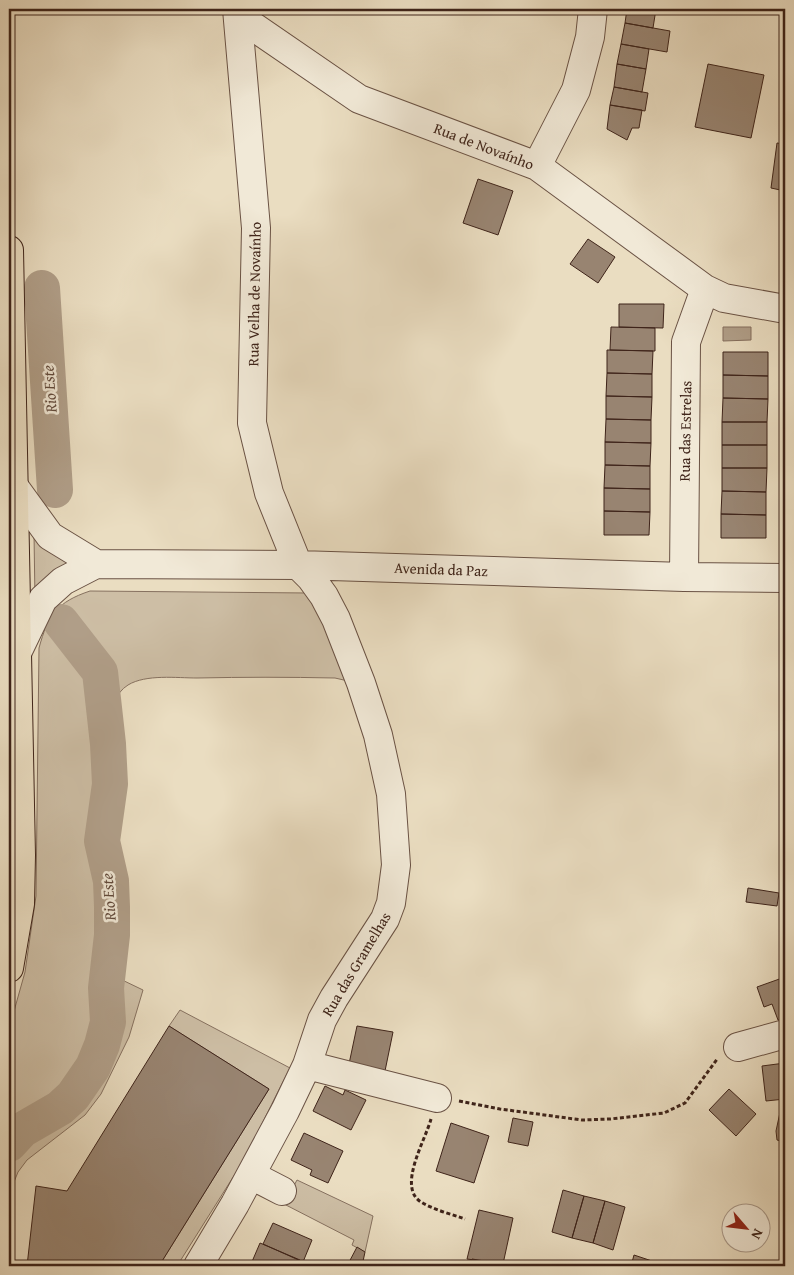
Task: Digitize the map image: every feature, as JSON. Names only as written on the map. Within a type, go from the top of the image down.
[{"type":"main road","points":[[9,250],[21,855],[20,904],[9,968]]},
{"type":"street","points":[[536,166],[576,90],[590,37],[593,9]]},
{"type":"street","name":"Rua de Novaínho","points":[[237,13],[359,98],[536,166],[705,289],[724,298],[785,309]]},
{"type":"street","name":"Rua Velha de Novaínho","points":[[237,13],[256,228],[252,423],[269,493],[298,565]]},
{"type":"street","name":"Rua das Estrelas","points":[[684,577],[686,342],[705,289]]},
{"type":"street","points":[[13,485],[50,536],[96,564]]},
{"type":"street","name":"Avenida da Paz","points":[[16,654],[43,599],[63,581],[96,564],[298,565],[684,577],[785,578]]},
{"type":"street","name":"Rua das Gramelhas","points":[[198,1266],[251,1175],[285,1111],[307,1065],[322,1020],[385,919],[391,903],[396,865],[391,794],[373,718],[328,604],[311,578],[298,565]]},
{"type":"street","points":[[738,1047],[785,1034]]},
{"type":"street","points":[[307,1065],[438,1098]]},
{"type":"street","points":[[251,1175],[282,1191]]},
{"type":"path","points":[[465,1218],[421,1202],[413,1195],[410,1184],[413,1169],[438,1098],[582,1120],[664,1113],[685,1103],[713,1063],[723,1054],[738,1047]]},
{"type":"shaded area","points":[[723,327],[751,327],[751,340],[723,341]]},
{"type":"shaded area","points":[[34,534],[82,566],[35,601]]},
{"type":"shaded area","points":[[90,591],[308,593],[322,608],[348,681],[335,678],[162,677],[135,682],[120,692],[114,706],[112,721],[101,722],[104,777],[97,838],[100,866],[105,884],[108,921],[101,986],[103,1011],[100,1034],[90,1062],[79,1080],[62,1101],[9,1132],[9,1029],[25,972],[36,896],[39,648],[50,618],[56,611],[69,600]]},
{"type":"shaded area","points":[[780,603],[785,603],[785,699],[782,698]]},
{"type":"shaded area","points":[[118,978],[143,990],[129,1037],[101,1094],[85,1115],[27,1160],[18,1172],[14,1182],[9,1233],[9,1153],[25,1134],[63,1112],[77,1100],[88,1085],[104,1052],[113,1015]]},
{"type":"shaded area","points":[[180,1010],[290,1068],[242,1163],[177,1266],[159,1266],[269,1089],[169,1026]]},
{"type":"shaded area","points":[[297,1180],[373,1216],[365,1252],[352,1245],[354,1240],[284,1204]]},
{"type":"building","points":[[627,9],[656,9],[653,28],[625,23]]},
{"type":"building","points":[[625,23],[670,31],[667,52],[621,44]]},
{"type":"building","points":[[621,44],[649,49],[646,69],[617,64]]},
{"type":"building","points":[[617,64],[646,69],[642,92],[614,87]]},
{"type":"building","points":[[708,64],[764,75],[751,138],[695,127]]},
{"type":"building","points":[[614,87],[648,93],[645,111],[610,105]]},
{"type":"building","points":[[610,105],[642,110],[639,128],[632,128],[627,140],[607,129]]},
{"type":"building","points":[[777,143],[785,144],[785,191],[771,188]]},
{"type":"building","points":[[478,179],[513,191],[498,235],[463,223]]},
{"type":"building","points":[[588,239],[615,257],[598,283],[570,264]]},
{"type":"building","points":[[619,304],[664,304],[663,328],[619,327]]},
{"type":"building","points":[[611,327],[655,328],[655,351],[610,350]]},
{"type":"building","points":[[607,350],[653,351],[652,374],[607,373]]},
{"type":"building","points":[[723,352],[768,352],[768,376],[723,375]]},
{"type":"building","points":[[607,373],[652,374],[652,397],[606,396]]},
{"type":"building","points":[[723,375],[768,376],[768,399],[723,398]]},
{"type":"building","points":[[606,396],[652,397],[651,420],[606,419]]},
{"type":"building","points":[[723,398],[768,399],[767,422],[722,422]]},
{"type":"building","points":[[606,419],[651,420],[651,443],[605,442]]},
{"type":"building","points":[[722,422],[767,422],[767,445],[722,445]]},
{"type":"building","points":[[605,442],[651,443],[650,466],[605,465]]},
{"type":"building","points":[[722,445],[767,445],[767,468],[722,468]]},
{"type":"building","points":[[605,465],[650,466],[650,489],[604,488]]},
{"type":"building","points":[[722,468],[767,468],[766,492],[722,491]]},
{"type":"building","points":[[604,488],[650,489],[650,512],[604,511]]},
{"type":"building","points":[[722,491],[766,492],[766,515],[721,514]]},
{"type":"building","points":[[604,511],[650,512],[649,535],[604,535]]},
{"type":"building","points":[[721,514],[766,515],[766,538],[721,538]]},
{"type":"building","points":[[748,888],[779,893],[777,906],[746,902]]},
{"type":"building","points":[[785,977],[785,1018],[778,1020],[772,1004],[764,1007],[757,987]]},
{"type":"building","points":[[169,1026],[269,1089],[159,1266],[27,1266],[36,1186],[67,1191]]},
{"type":"building","points":[[357,1026],[393,1032],[385,1071],[349,1064]]},
{"type":"building","points":[[785,1063],[785,1099],[766,1101],[762,1066]]},
{"type":"building","points":[[325,1086],[343,1095],[345,1090],[366,1100],[351,1130],[313,1111]]},
{"type":"building","points":[[729,1089],[756,1114],[736,1136],[709,1110]]},
{"type":"building","points":[[782,1103],[785,1103],[785,1142],[777,1140],[776,1131]]},
{"type":"building","points":[[513,1118],[533,1122],[528,1146],[508,1142]]},
{"type":"building","points":[[451,1123],[489,1136],[474,1183],[436,1171]]},
{"type":"building","points":[[304,1133],[343,1151],[328,1183],[310,1175],[312,1170],[291,1160]]},
{"type":"building","points":[[563,1190],[584,1196],[572,1238],[552,1232]]},
{"type":"building","points":[[584,1196],[605,1201],[593,1243],[572,1238]]},
{"type":"building","points":[[605,1201],[625,1207],[613,1250],[593,1243]]},
{"type":"building","points":[[479,1210],[513,1218],[503,1264],[467,1259]]},
{"type":"building","points":[[273,1223],[312,1240],[303,1262],[263,1244]]},
{"type":"building","points":[[260,1243],[300,1260],[298,1266],[256,1266],[251,1264]]},
{"type":"building","points":[[357,1247],[365,1252],[362,1266],[347,1266]]},
{"type":"building","points":[[634,1255],[655,1262],[654,1266],[631,1266]]},
{"type":"building","points":[[472,1259],[503,1264],[502,1266],[470,1266]]},
{"type":"waterway","name":"Rio Este","points":[[42,288],[55,490]]},
{"type":"waterway","name":"Rio Este","points":[[9,1144],[22,1130],[60,1108],[73,1096],[93,1067],[102,1045],[108,1022],[106,988],[112,935],[112,907],[111,881],[102,841],[110,784],[108,744],[100,672],[61,622]]}]
